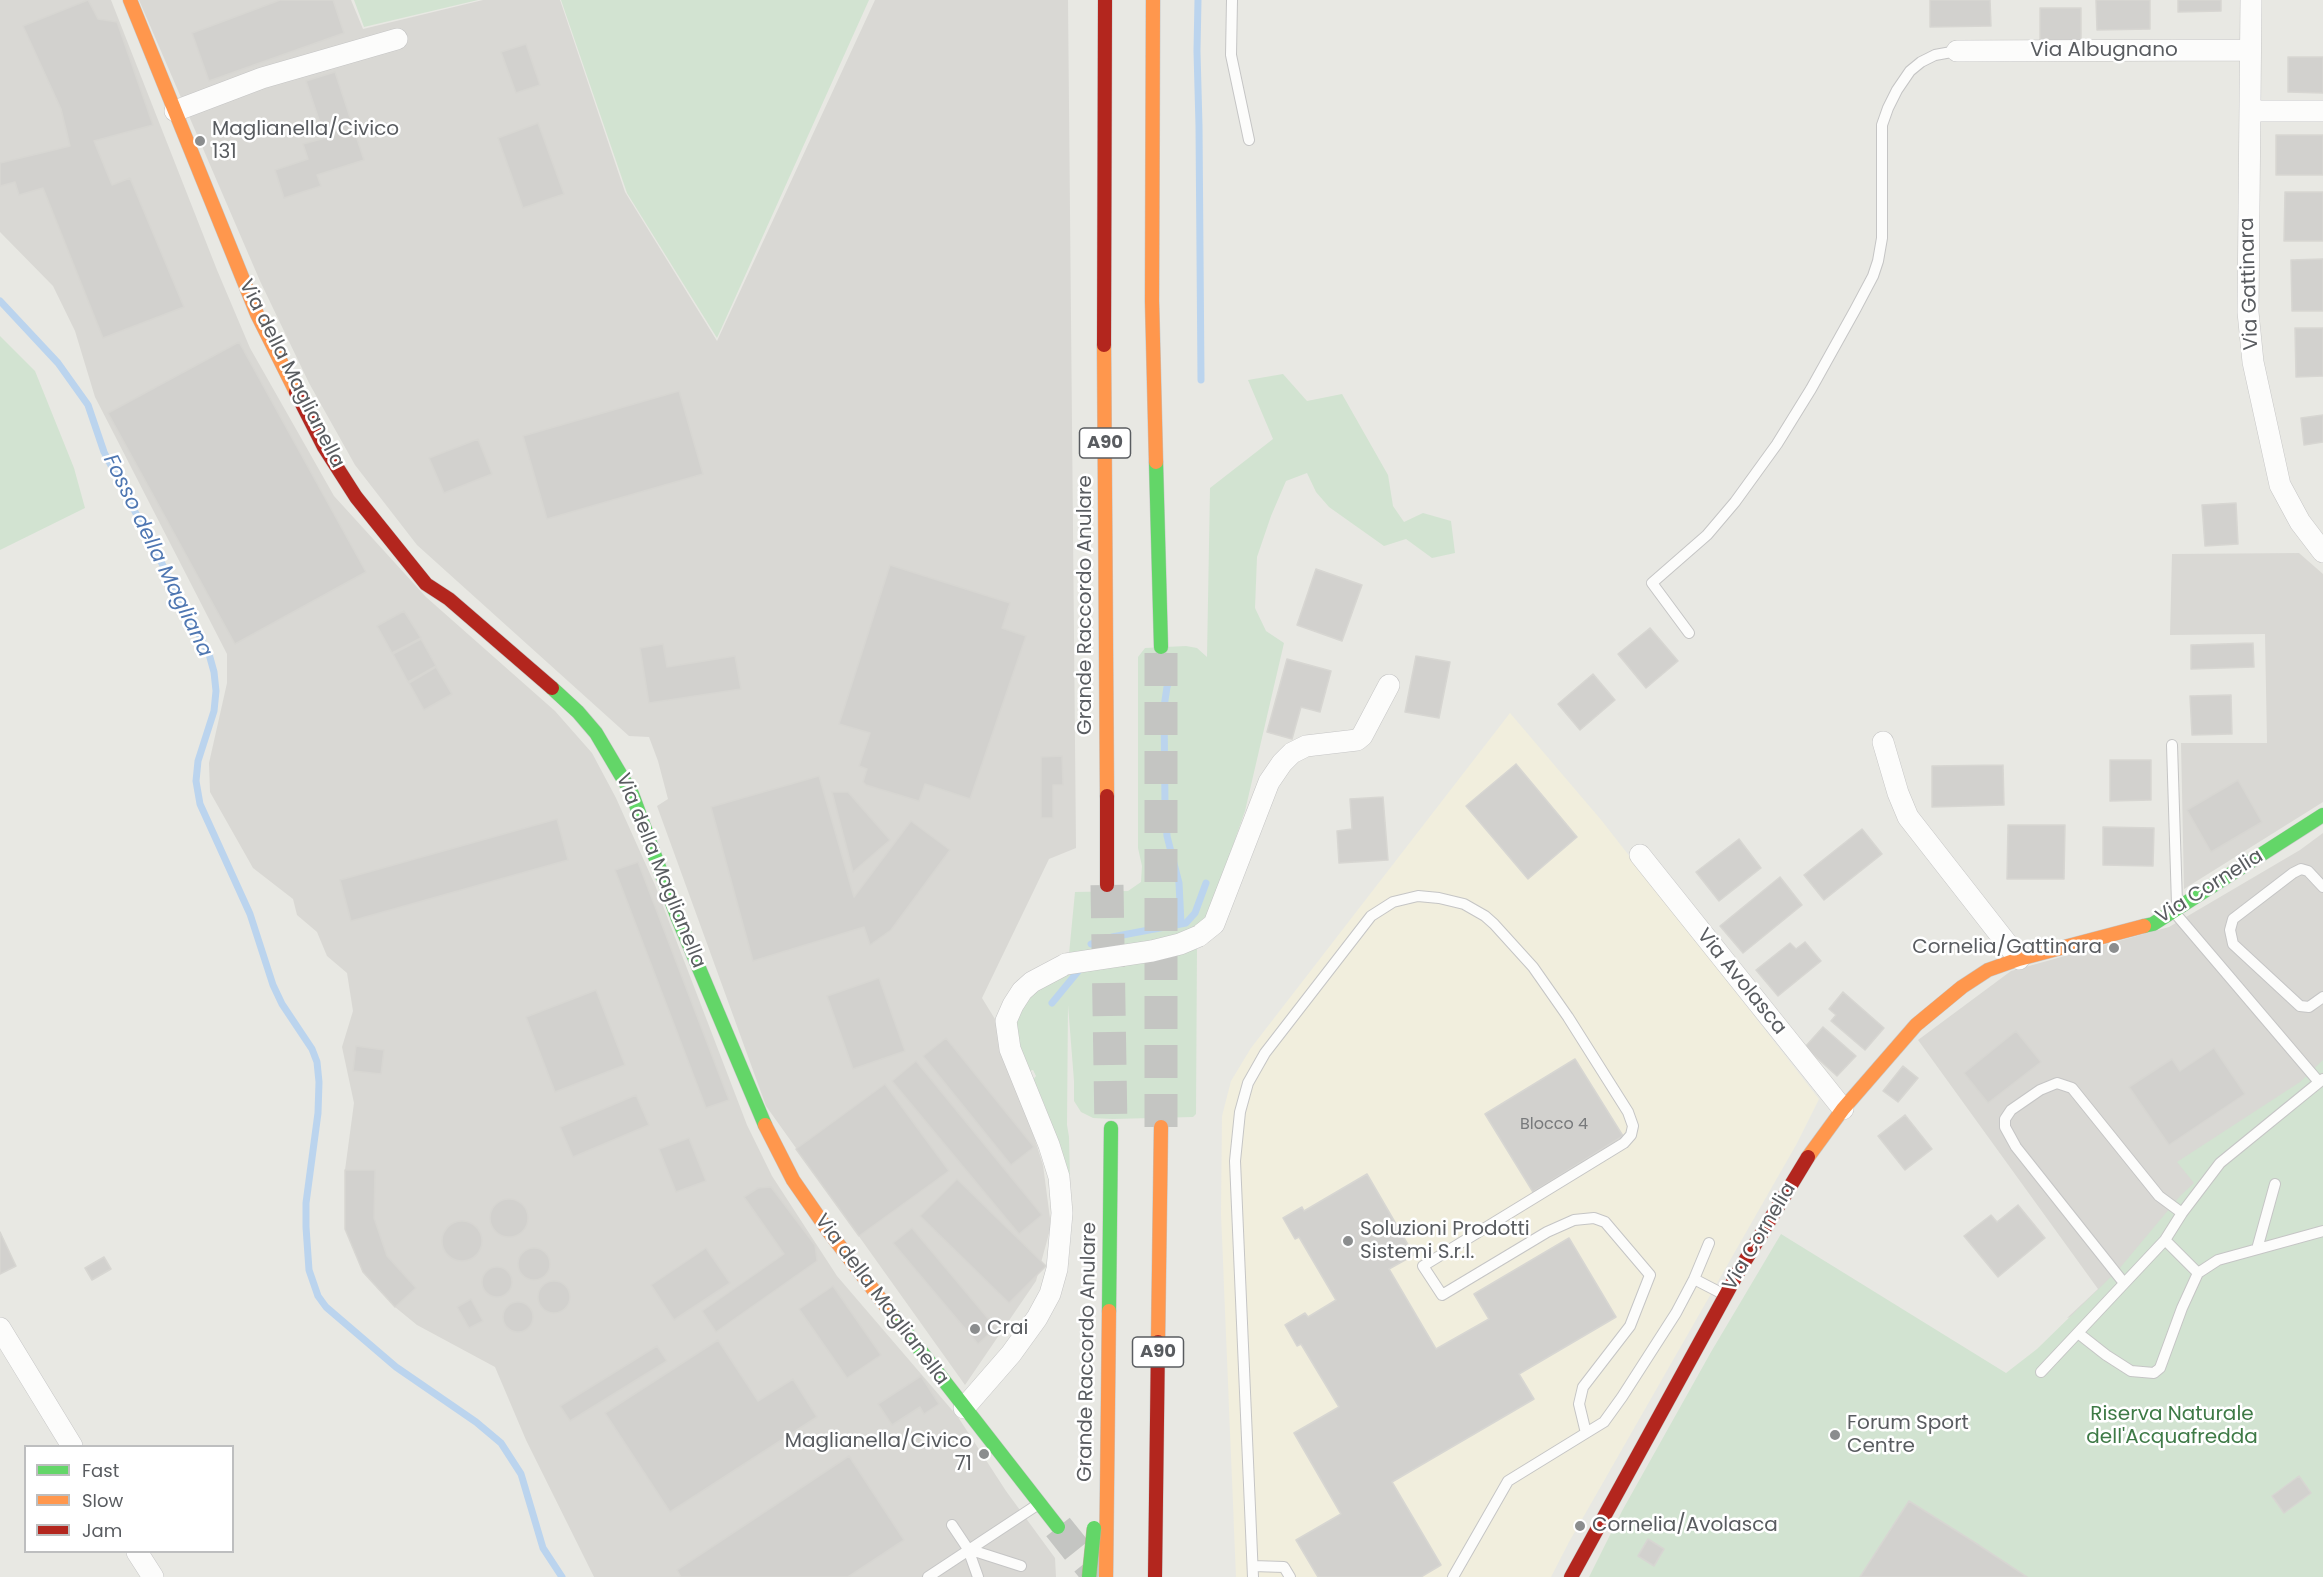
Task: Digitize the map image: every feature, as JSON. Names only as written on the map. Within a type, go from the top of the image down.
[{"type":"main road","name":"Via della Maglianella","points":[[130,0],[257,314],[324,447],[356,497],[426,584],[449,599],[550,686],[578,712],[608,751],[632,794],[677,916],[777,1152],[793,1180],[829,1232],[1058,1527]]},
{"type":"main road","name":"Grande Raccordo Anulare","points":[[1105,0],[1107,885]]},
{"type":"main road","name":"A90","points":[[1154,0],[1152,301],[1161,647]]},
{"type":"main road","name":"Via Cornelia","points":[[1571,1577],[1725,1295],[1806,1160],[1843,1109],[1905,1036],[1926,1016],[1977,976],[1999,965],[2019,959],[2140,929],[2176,910],[2323,815]]},
{"type":"main road","name":"A90","points":[[1155,1577],[1161,1127]]},
{"type":"main road","name":"Grande Raccordo Anulare","points":[[1106,1577],[1111,1128]]},
{"type":"main road","points":[[1089,1577],[1107,1406]]},
{"type":"main road","points":[[1156,1483],[1169,1577]]},
{"type":"street","name":"Via Gattinara","points":[[2251,0],[2248,312],[2253,362],[2280,485],[2312,540],[2323,552]]},
{"type":"street","points":[[175,111],[262,78],[397,39]]},
{"type":"street","name":"Via Albugnano","points":[[1957,51],[2250,50]]},
{"type":"street","points":[[2250,111],[2323,111]]},
{"type":"street","points":[[964,1408],[1011,1354],[1037,1318],[1050,1294],[1057,1269],[1062,1213],[1059,1177],[1049,1145],[1010,1049],[1006,1021],[1022,991],[1032,982],[1066,964],[1152,951],[1180,944],[1199,936],[1214,924],[1269,782],[1282,763],[1292,753],[1306,746],[1324,742],[1352,742],[1362,736],[1389,685]]},
{"type":"street","points":[[1883,742],[1898,793],[1908,817],[2019,959]]},
{"type":"street","name":"Via Avolasca","points":[[1640,855],[1843,1109]]},
{"type":"street","points":[[0,1328],[71,1445]]},
{"type":"street","points":[[139,1553],[153,1577]]},
{"type":"lane","points":[[1232,0],[1231,55],[1250,140]]},
{"type":"lane","points":[[1689,633],[1652,583],[1707,535],[1735,502],[1777,444],[1811,389],[1873,276],[1878,261],[1882,238],[1882,125],[1888,108],[1896,90],[1910,71],[1935,55],[1957,51]]},
{"type":"lane","points":[[2041,1372],[2165,1240],[2182,1213],[2220,1163],[2321,1081],[2176,910],[2172,745]]},
{"type":"lane","points":[[2323,887],[2308,871],[2301,869],[2233,919],[2230,930],[2233,944],[2300,1006],[2308,1007],[2323,997]]},
{"type":"lane","points":[[1290,1577],[1284,1567],[1253,1572],[1235,1161],[1240,1112],[1248,1083],[1265,1053],[1371,916],[1393,902],[1418,896],[1453,901],[1473,909],[1494,924],[1533,967],[1568,1017],[1631,1119],[1631,1135],[1624,1143],[1423,1266],[1442,1295],[1547,1232],[1574,1220],[1594,1218],[1605,1222],[1650,1275],[1630,1326],[1583,1387],[1579,1404],[1586,1433]]},
{"type":"lane","points":[[2124,1283],[2016,1147],[2005,1127],[2004,1119],[2011,1110],[2040,1090],[2057,1083],[2072,1088],[2159,1196],[2182,1213]]},
{"type":"lane","points":[[2257,1249],[2275,1184]]},
{"type":"lane","points":[[2078,1333],[2131,1371],[2154,1373],[2160,1368],[2182,1308],[2198,1273],[2218,1260],[2323,1231]]},
{"type":"lane","points":[[2165,1240],[2198,1273]]},
{"type":"lane","points":[[1453,1577],[1508,1481],[1604,1422],[1676,1313],[1709,1243]]},
{"type":"lane","points":[[1694,1279],[1725,1295]]},
{"type":"lane","points":[[928,1577],[1039,1503]]},
{"type":"lane","points":[[952,1525],[968,1549],[978,1577]]},
{"type":"lane","points":[[968,1549],[1021,1566]]},
{"type":"shaded area","points":[[0,0],[111,0],[250,348],[334,496],[426,597],[555,711],[592,753],[616,798],[655,885],[747,1125],[772,1176],[837,1276],[958,1417],[1006,1491],[1055,1558],[1056,1577],[594,1577],[526,1440],[495,1367],[417,1325],[395,1307],[363,1272],[345,1229],[345,1170],[354,1103],[342,1047],[353,1011],[347,973],[327,956],[317,932],[297,915],[293,899],[253,868],[210,792],[209,763],[227,683],[227,654],[95,397],[75,331],[53,286],[0,232]]},
{"type":"shaded area","points":[[139,0],[351,0],[363,29],[483,0],[560,0],[625,192],[717,341],[875,0],[1068,0],[1076,848],[1049,859],[982,998],[998,1024],[1043,1165],[1051,1226],[1036,1281],[965,1385],[766,1106],[657,806],[668,799],[649,737],[629,736],[417,545],[355,465],[309,383],[260,281]]},
{"type":"shaded area","points":[[2299,553],[2323,574],[2323,802],[2184,889],[2181,743],[2267,743],[2265,634],[2170,635],[2172,554]]},
{"type":"shaded area","points":[[1510,713],[1602,821],[1819,1099],[1796,1145],[1551,1577],[1236,1577],[1221,1214],[1222,1116],[1231,1081],[1251,1048]]},
{"type":"shaded area","points":[[2323,833],[2323,1245],[2067,1318],[2098,1289],[1918,1040],[2011,971],[2169,927],[2300,850]]},
{"type":"green space","points":[[354,0],[478,0],[364,27]]},
{"type":"green space","points":[[561,0],[869,0],[717,338],[627,193]]},
{"type":"green space","points":[[0,336],[35,371],[74,468],[85,508],[0,550]]},
{"type":"green space","points":[[1283,374],[1307,401],[1342,394],[1388,475],[1393,506],[1404,522],[1423,513],[1451,521],[1455,553],[1432,558],[1406,539],[1384,546],[1329,507],[1316,492],[1307,473],[1286,481],[1257,557],[1255,608],[1266,631],[1284,643],[1245,811],[1209,914],[1191,930],[1159,940],[1069,954],[1075,892],[1128,891],[1141,882],[1142,866],[1138,848],[1138,657],[1145,648],[1186,646],[1197,648],[1207,657],[1210,488],[1273,439],[1248,380]]},
{"type":"green space","points":[[1197,947],[1196,1114],[1193,1117],[1112,1119],[1093,1118],[1081,1112],[1074,1101],[1068,1005],[1067,1125],[1070,1180],[1045,1106],[1033,1080],[1036,1076],[1033,1070],[1028,1071],[1022,1056],[1015,1016],[1035,988],[1068,971]]},
{"type":"green space","name":"Riserva Naturale dell'Acquafredda","points":[[2323,1060],[2323,1577],[1589,1577],[1622,1511],[1711,1352],[1781,1234],[2006,1373],[2037,1349],[2119,1269],[2180,1196],[2194,1183],[2177,1162],[2300,1082]]},
{"type":"building","points":[[88,0],[98,19],[117,22],[153,125],[94,141],[112,185],[130,178],[184,307],[103,338],[43,188],[19,195],[15,182],[0,186],[0,163],[70,146],[61,109],[23,26]]},
{"type":"building","points":[[280,0],[333,0],[344,33],[209,81],[192,33]]},
{"type":"building","points":[[1930,0],[1990,0],[1991,26],[1930,27]]},
{"type":"building","points":[[2096,0],[2150,0],[2150,29],[2097,30]]},
{"type":"building","points":[[2178,0],[2221,0],[2221,11],[2178,12]]},
{"type":"building","points":[[2040,8],[2081,8],[2081,42],[2040,42]]},
{"type":"building","points":[[526,44],[540,85],[516,93],[501,52]]},
{"type":"building","points":[[2288,57],[2323,57],[2323,93],[2288,92]]},
{"type":"building","points":[[335,72],[364,160],[317,175],[321,186],[284,198],[275,170],[308,159],[303,144],[325,138],[306,81]]},
{"type":"building","points":[[538,123],[564,194],[523,208],[498,138]]},
{"type":"building","points":[[2276,135],[2323,135],[2323,175],[2276,175]]},
{"type":"building","points":[[2285,192],[2323,192],[2323,241],[2284,241]]},
{"type":"building","points":[[2323,259],[2323,311],[2292,311],[2291,260]]},
{"type":"building","points":[[2295,328],[2323,328],[2323,376],[2296,377]]},
{"type":"building","points":[[239,342],[366,572],[235,644],[108,413]]},
{"type":"building","points":[[679,391],[703,474],[547,519],[523,436]]},
{"type":"building","points":[[2323,415],[2323,442],[2304,445],[2301,418]]},
{"type":"building","points":[[478,439],[492,474],[444,493],[429,458]]},
{"type":"building","points":[[2236,503],[2238,544],[2205,546],[2202,505]]},
{"type":"building","points":[[890,565],[1010,603],[1002,628],[1026,636],[970,799],[925,784],[919,801],[866,785],[863,782],[867,769],[859,766],[870,733],[839,724]]},
{"type":"building","points":[[1316,569],[1362,585],[1342,641],[1297,625]]},
{"type":"building","points":[[404,611],[421,638],[392,653],[377,626]]},
{"type":"building","points":[[1650,628],[1678,661],[1646,688],[1618,654]]},
{"type":"building","points":[[421,639],[436,666],[408,682],[393,654]]},
{"type":"building","points":[[2253,643],[2254,667],[2191,669],[2191,645]]},
{"type":"building","points":[[663,644],[667,667],[735,656],[741,689],[649,703],[640,648]]},
{"type":"building","points":[[1416,656],[1450,662],[1439,718],[1405,712]]},
{"type":"building","points":[[1287,659],[1331,671],[1320,712],[1301,707],[1292,739],[1267,732]]},
{"type":"building","points":[[436,667],[452,694],[424,710],[409,683]]},
{"type":"building","points":[[1593,674],[1615,700],[1580,730],[1558,704]]},
{"type":"building","points":[[2231,695],[2232,734],[2192,735],[2190,696]]},
{"type":"building","points":[[1062,756],[1063,785],[1053,785],[1053,818],[1041,818],[1041,757]]},
{"type":"building","points":[[2110,760],[2151,760],[2151,800],[2110,801]]},
{"type":"building","points":[[1516,764],[1577,837],[1528,879],[1466,806]]},
{"type":"building","points":[[2003,765],[2004,805],[1932,807],[1932,766]]},
{"type":"building","points":[[819,776],[854,897],[911,821],[950,850],[891,930],[870,945],[864,927],[753,961],[711,807]]},
{"type":"building","points":[[2238,780],[2262,822],[2211,852],[2187,810]]},
{"type":"building","points":[[832,792],[848,792],[890,840],[853,872]]},
{"type":"building","points":[[1383,797],[1388,860],[1339,863],[1337,831],[1352,829],[1350,799]]},
{"type":"building","points":[[557,819],[568,860],[351,921],[340,880]]},
{"type":"building","points":[[2008,825],[2065,825],[2064,879],[2007,879]]},
{"type":"building","points":[[2103,827],[2154,828],[2153,866],[2103,865]]},
{"type":"building","points":[[1862,829],[1882,854],[1824,900],[1804,875]]},
{"type":"building","points":[[1739,839],[1761,868],[1719,901],[1696,872]]},
{"type":"building","points":[[638,862],[729,1100],[706,1108],[615,870]]},
{"type":"building","points":[[1780,877],[1802,905],[1743,953],[1720,926]]},
{"type":"building","points":[[1805,942],[1821,961],[1778,996],[1756,970],[1790,943],[1796,949]]},
{"type":"building","points":[[879,978],[905,1051],[853,1069],[827,996]]},
{"type":"building","points":[[596,990],[625,1065],[555,1092],[526,1017]]},
{"type":"building","points":[[1843,992],[1884,1028],[1865,1050],[1831,1021],[1836,1015],[1829,1009]]},
{"type":"building","points":[[1823,1027],[1856,1056],[1837,1076],[1805,1047]]},
{"type":"building","points":[[2016,1031],[2041,1062],[1988,1103],[1964,1073]]},
{"type":"building","points":[[946,1038],[1034,1147],[1011,1165],[923,1056]]},
{"type":"building","points":[[356,1046],[384,1050],[381,1074],[353,1071]]},
{"type":"building","points":[[2214,1048],[2245,1094],[2169,1145],[2129,1087],[2172,1059],[2180,1071]]},
{"type":"building","points":[[1575,1059],[1623,1136],[1533,1192],[1485,1114]]},
{"type":"building","points":[[916,1061],[1042,1215],[1019,1234],[892,1081]]},
{"type":"building","points":[[1903,1066],[1918,1078],[1898,1102],[1883,1091]]},
{"type":"building","points":[[885,1084],[949,1171],[859,1236],[796,1149]]},
{"type":"building","points":[[636,1095],[649,1125],[573,1157],[560,1127]]},
{"type":"building","points":[[1905,1115],[1932,1149],[1905,1170],[1878,1136]]},
{"type":"building","points":[[689,1138],[706,1181],[676,1192],[659,1149]]},
{"type":"building","points":[[345,1170],[375,1170],[374,1218],[387,1256],[416,1288],[395,1307],[363,1272],[345,1229]]},
{"type":"building","points":[[1367,1174],[1414,1255],[1389,1269],[1436,1349],[1489,1319],[1474,1294],[1569,1238],[1616,1317],[1519,1374],[1534,1399],[1392,1482],[1441,1565],[1421,1577],[1318,1577],[1296,1540],[1341,1514],[1294,1433],[1339,1407],[1301,1344],[1297,1346],[1285,1325],[1305,1313],[1308,1317],[1336,1300],[1299,1237],[1295,1239],[1283,1218],[1302,1207],[1304,1211]]},
{"type":"building","points":[[957,1179],[1046,1266],[1009,1303],[920,1216]]},
{"type":"building","points":[[771,1187],[815,1245],[817,1261],[716,1332],[702,1311],[784,1254],[744,1197],[758,1188]]},
{"type":"building","points":[[509,1199],[522,1205],[528,1218],[522,1231],[509,1237],[496,1231],[490,1218],[496,1205]]},
{"type":"building","points":[[2018,1205],[2045,1238],[1998,1277],[1964,1236],[1991,1215],[1997,1222]]},
{"type":"building","points":[[462,1221],[476,1227],[482,1241],[476,1255],[462,1261],[448,1255],[442,1241],[448,1227]]},
{"type":"building","points":[[912,1228],[996,1328],[978,1344],[893,1243]]},
{"type":"building","points":[[0,1232],[16,1266],[0,1274]]},
{"type":"building","points":[[534,1248],[545,1253],[550,1264],[545,1275],[534,1280],[523,1275],[518,1264],[523,1253]]},
{"type":"building","points":[[706,1248],[730,1283],[674,1320],[651,1285]]},
{"type":"building","points":[[104,1257],[111,1269],[92,1280],[85,1268]]},
{"type":"building","points":[[497,1267],[508,1271],[512,1282],[508,1293],[497,1297],[486,1293],[482,1282],[486,1271]]},
{"type":"building","points":[[554,1281],[565,1286],[570,1297],[565,1308],[554,1313],[543,1308],[538,1297],[543,1286]]},
{"type":"building","points":[[833,1286],[881,1355],[847,1378],[799,1309]]},
{"type":"building","points":[[471,1299],[483,1321],[469,1328],[457,1307]]},
{"type":"building","points":[[518,1302],[524,1303],[532,1311],[532,1323],[524,1331],[518,1332],[512,1331],[504,1323],[503,1317],[504,1311],[512,1303]]},
{"type":"building","points":[[718,1340],[758,1401],[793,1379],[817,1417],[670,1512],[605,1413]]},
{"type":"building","points":[[657,1346],[667,1361],[570,1421],[560,1406]]},
{"type":"building","points":[[921,1376],[939,1404],[924,1414],[920,1407],[892,1425],[878,1404]]},
{"type":"building","points":[[849,1456],[904,1540],[848,1577],[681,1577],[677,1570]]},
{"type":"building","points":[[2299,1476],[2311,1493],[2284,1513],[2272,1496]]},
{"type":"building","points":[[1909,1501],[1974,1542],[2027,1577],[1860,1577]]},
{"type":"building","points":[[1648,1539],[1664,1549],[1654,1566],[1638,1556]]},
{"type":"waterway","points":[[1198,0],[1201,380]]},
{"type":"waterway","name":"Fosso della Magliana","points":[[0,301],[58,363],[88,405],[104,452],[209,654],[216,691],[214,711],[198,761],[196,781],[200,804],[250,914],[273,985],[282,1004],[312,1049],[317,1062],[318,1113],[306,1203],[306,1227],[309,1270],[318,1296],[326,1307],[396,1367],[476,1422],[501,1443],[521,1474],[543,1548],[562,1577]]},
{"type":"waterway","name":"Grande Raccordo Anulare","points":[[1173,672],[1167,687],[1164,707],[1165,805],[1167,836],[1179,883],[1181,924]]},
{"type":"waterway","name":"Grande Raccordo Anulare","points":[[1091,944],[1112,937],[1186,923],[1195,913],[1206,883]]},
{"type":"waterway","points":[[1052,1003],[1080,969]]},
{"type":"tunnel","points":[[1161,647],[1161,1127]]},
{"type":"tunnel","points":[[1107,885],[1111,1128]]},
{"type":"tunnel","points":[[1058,1527],[1098,1577]]},
{"type":"traffic: fast","points":[[1156,462],[1161,647]]},
{"type":"traffic: fast","points":[[552,688],[578,712],[596,733],[632,794],[677,916],[765,1125]]},
{"type":"traffic: fast","points":[[2144,926],[2153,924],[2323,815]]},
{"type":"traffic: fast","points":[[1109,1311],[1111,1128]]},
{"type":"traffic: fast","points":[[892,1314],[1058,1527]]},
{"type":"traffic: fast","points":[[1089,1577],[1094,1528]]},
{"type":"traffic: slow","points":[[130,0],[257,314],[296,392]]},
{"type":"traffic: slow","points":[[1153,0],[1152,301],[1156,462]]},
{"type":"traffic: slow","points":[[1104,345],[1107,796]]},
{"type":"traffic: slow","points":[[1808,1157],[1843,1109],[1916,1025],[1962,987],[1988,970],[2019,959],[2144,926]]},
{"type":"traffic: slow","points":[[765,1125],[793,1180],[829,1232],[892,1314]]},
{"type":"traffic: slow","points":[[1158,1342],[1161,1127]]},
{"type":"traffic: slow","points":[[1106,1577],[1109,1311]]},
{"type":"traffic: jam","points":[[1104,345],[1105,0]]},
{"type":"traffic: jam","points":[[296,392],[324,447],[356,497],[426,584],[449,599],[552,688]]},
{"type":"traffic: jam","points":[[1107,796],[1107,885]]},
{"type":"traffic: jam","points":[[1571,1577],[1740,1269],[1808,1157]]},
{"type":"traffic: jam","points":[[1155,1577],[1158,1342]]},
{"type":"place","name":"Maglianella/Civico 131","points":[[200,141]]},
{"type":"place","name":"Cornelia/Gattinara","points":[[2114,948]]},
{"type":"place","name":"Soluzioni Prodotti Sistemi S.r.l.","points":[[1348,1241]]},
{"type":"place","name":"Crai","points":[[975,1329]]},
{"type":"place","name":"Forum Sport Centre","points":[[1835,1435]]},
{"type":"place","name":"Maglianella/Civico 71","points":[[984,1454]]},
{"type":"place","name":"Cornelia/Avolasca","points":[[1580,1526]]}]
